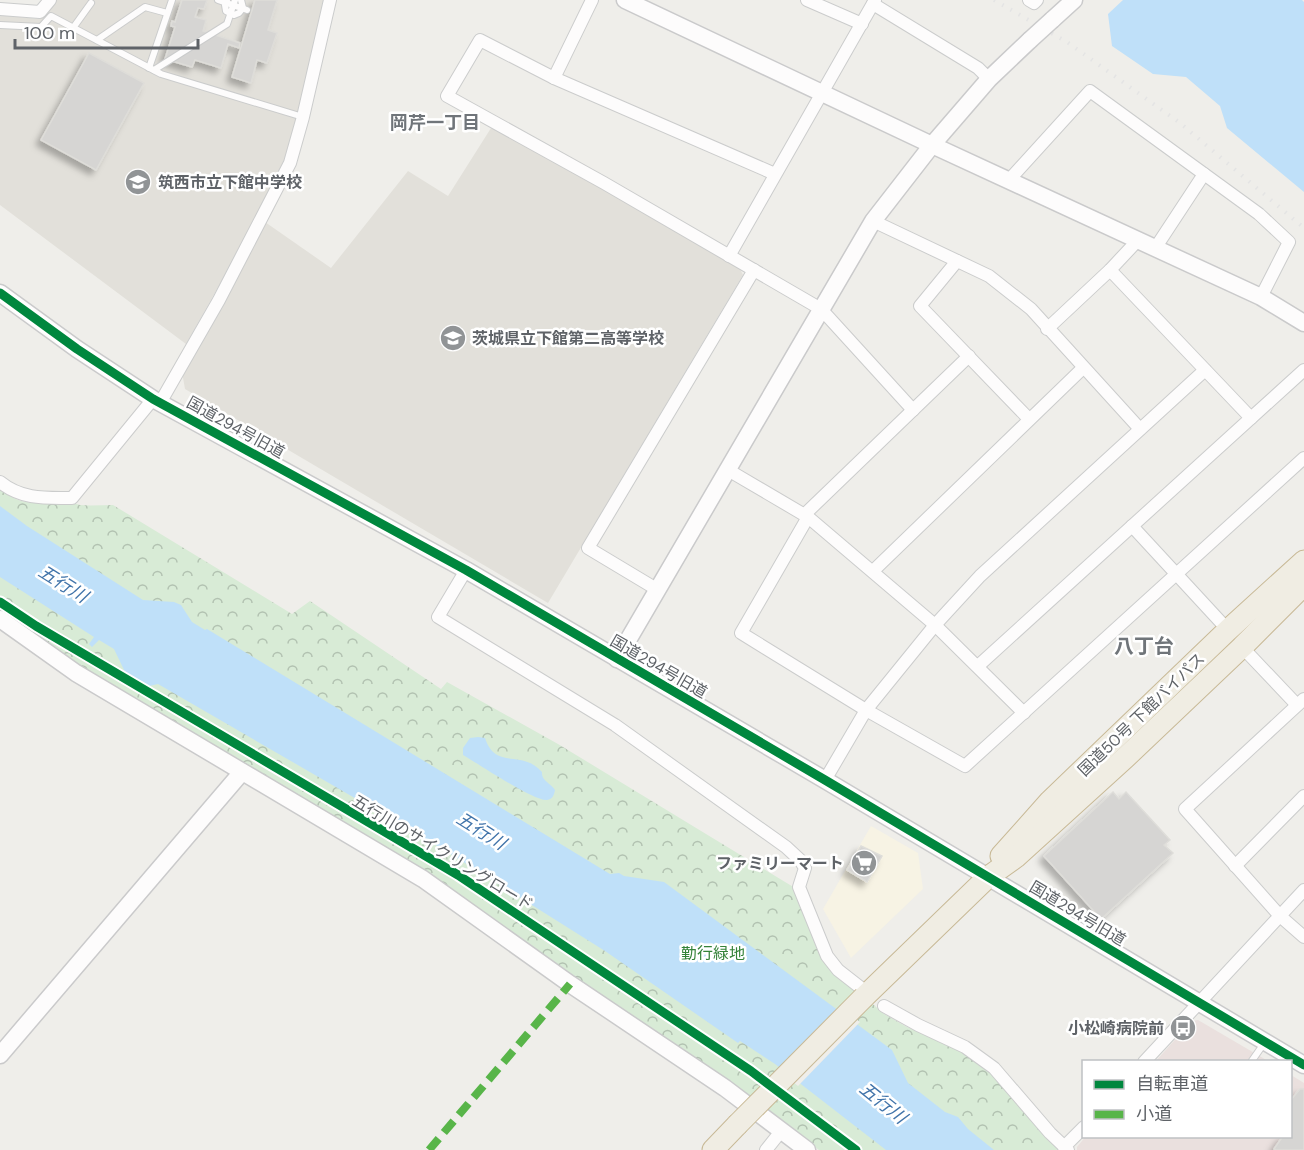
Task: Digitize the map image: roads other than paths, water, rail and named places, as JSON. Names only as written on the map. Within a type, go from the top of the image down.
[{"type":"highway","name":"国道50号 下館バイパス","points":[[988,877],[1004,850],[1050,801],[1228,630],[1304,561]]},
{"type":"highway","name":"国道50号 下館バイパス","points":[[713,1150],[863,993],[988,877],[1016,857],[1242,647],[1304,585]]},
{"type":"street","points":[[0,9],[40,12],[50,0]]},
{"type":"street","points":[[0,482],[17,493],[37,498],[72,498],[156,401],[262,219],[290,163],[330,0]]},
{"type":"street","points":[[554,78],[592,0]]},
{"type":"street","points":[[625,0],[1262,297],[1304,323]]},
{"type":"street","points":[[807,0],[862,24]]},
{"type":"street","points":[[1029,0],[1034,3],[1037,0]]},
{"type":"street","points":[[617,659],[873,221],[932,145],[989,79],[1074,0]]},
{"type":"street","points":[[729,256],[874,2],[978,68],[989,79]]},
{"type":"street","points":[[775,174],[554,78],[480,40],[447,96],[604,183],[821,309],[913,410]]},
{"type":"street","points":[[1009,180],[1090,91],[1259,214],[1289,242],[1262,297]]},
{"type":"street","points":[[1156,247],[1204,174]]},
{"type":"street","points":[[873,221],[989,276],[1031,309],[1140,429]]},
{"type":"street","points":[[1047,329],[1110,270],[1139,239]]},
{"type":"street","points":[[957,261],[920,306],[1029,419]]},
{"type":"street","points":[[658,590],[588,548],[754,270]]},
{"type":"street","points":[[1110,270],[1251,418]]},
{"type":"street","name":"国道294号旧道","points":[[0,293],[118,377],[156,401],[466,570],[1304,1065]]},
{"type":"street","points":[[969,356],[807,516],[741,633],[866,710],[965,766],[1304,458]]},
{"type":"street","points":[[873,571],[1083,368]]},
{"type":"street","points":[[825,780],[866,710],[934,625],[980,576],[1205,369]]},
{"type":"street","points":[[978,666],[1304,370]]},
{"type":"street","points":[[728,470],[807,516],[934,625],[1024,713]]},
{"type":"street","points":[[1132,526],[1228,630]]},
{"type":"street","points":[[466,570],[438,617],[615,725],[786,847],[806,868],[799,887],[827,956],[838,970],[863,993]]},
{"type":"street","points":[[0,619],[76,673],[423,879],[570,984],[725,1088],[807,1150]]},
{"type":"street","points":[[1242,647],[1301,702],[1185,810],[1280,916],[1304,937]]},
{"type":"street","points":[[0,1055],[243,772]]},
{"type":"street","points":[[1235,866],[1304,796]]},
{"type":"street","points":[[1146,1060],[1304,890]]},
{"type":"street","points":[[884,1006],[965,1047],[994,1068],[1066,1149],[1082,1128]]},
{"type":"street","points":[[766,1150],[782,1130]]},
{"type":"lane","points":[[152,69],[172,0]]},
{"type":"lane","points":[[241,0],[245,9]]},
{"type":"lane","points":[[231,15],[226,11],[224,1],[234,2],[245,9]]},
{"type":"lane","points":[[152,69],[227,24],[234,2]]},
{"type":"lane","points":[[73,28],[91,3]]},
{"type":"lane","points":[[97,40],[145,7],[167,13]]},
{"type":"lane","points":[[231,15],[245,9]]},
{"type":"lane","points":[[0,25],[41,27],[51,16],[152,69],[303,117]]},
{"type":"lane","points":[[1252,1060],[1265,1042]]},
{"type":"water","points":[[1123,0],[1302,0],[1304,2],[1304,192],[1227,128],[1220,106],[1186,77],[1153,74],[1112,46],[1108,14]]},
{"type":"water","name":"五行川","points":[[0,506],[27,526],[143,600],[174,602],[181,605],[192,622],[610,874],[619,873],[624,876],[664,882],[892,1050],[908,1083],[945,1112],[958,1117],[968,1129],[994,1150],[886,1150],[775,1064],[740,1041],[738,1043],[605,951],[441,848],[158,684],[149,686],[125,672],[114,649],[99,640],[92,647],[89,644],[94,637],[0,577]]},
{"type":"water","points":[[470,738],[485,738],[495,754],[534,765],[555,790],[552,798],[547,800],[531,795],[463,755],[463,748]]},
{"type":"railway","points":[[994,0],[1067,42],[1180,123],[1304,228]]},
{"type":"place","name":"筑西市立下館中学校","points":[[138,182]]},
{"type":"place","name":"茨城県立下館第二高等学校","points":[[453,338]]},
{"type":"place","name":"ファミリーマート","points":[[864,863]]},
{"type":"place","name":"小松崎病院前","points":[[1183,1028]]},
{"type":"district","name":"岡芹一丁目","points":[[435,123]]},
{"type":"district","name":"八丁台","points":[[1144,646]]},
{"type":"park label","name":"勤行緑地","points":[[713,953]]}]
